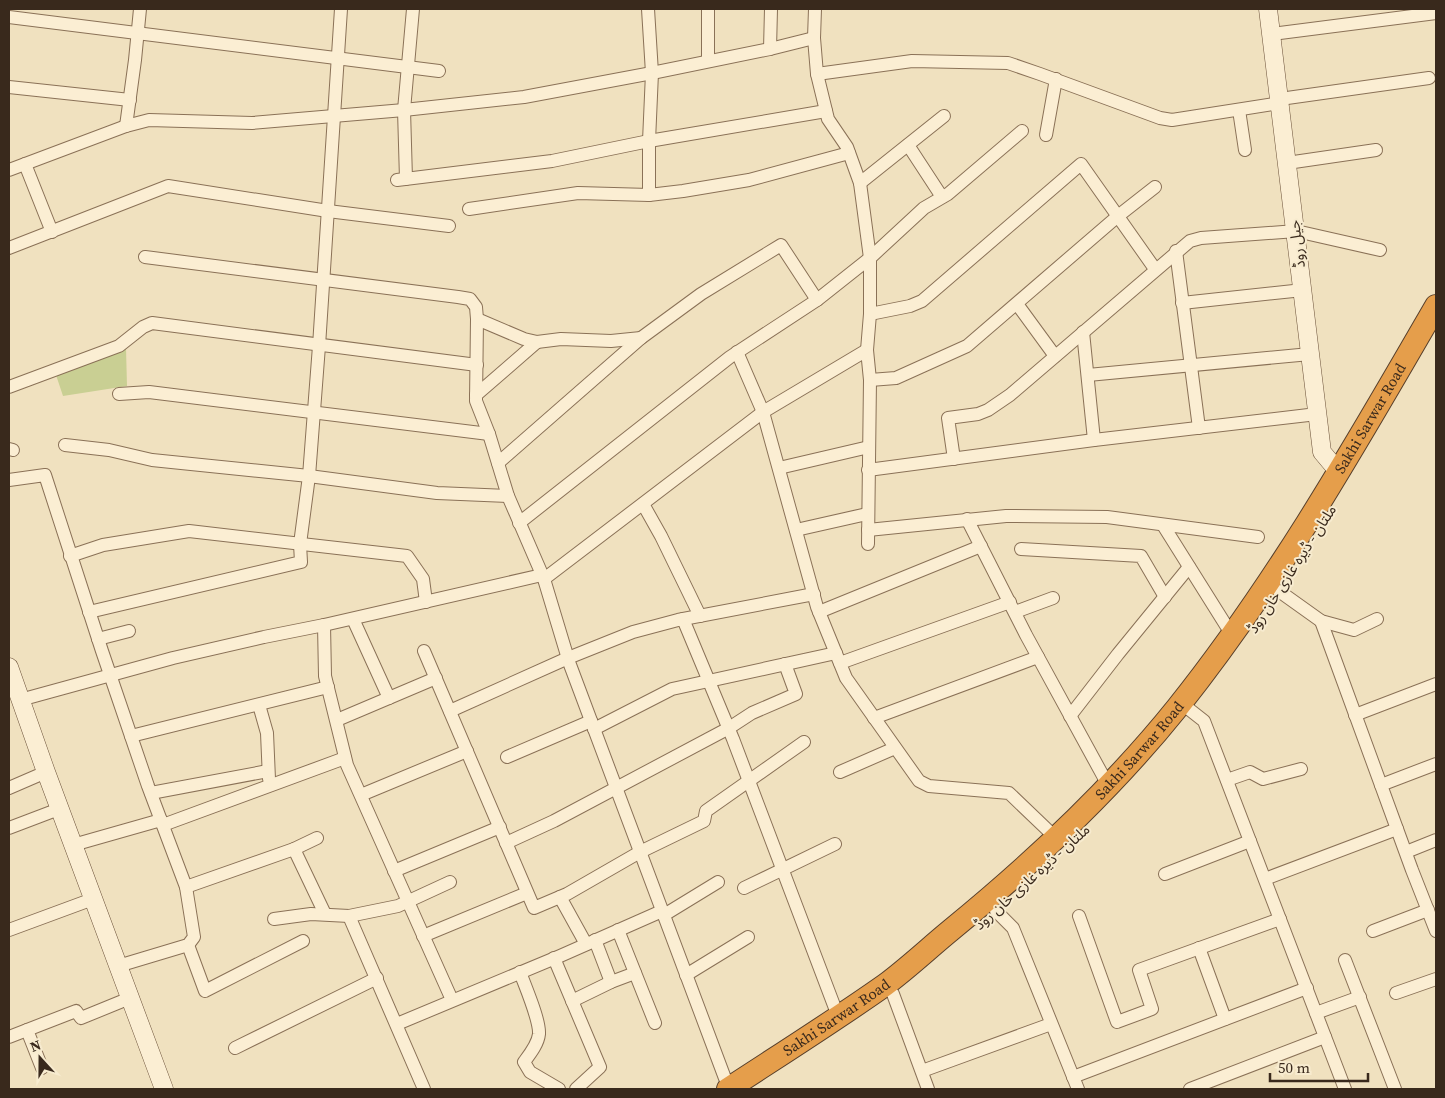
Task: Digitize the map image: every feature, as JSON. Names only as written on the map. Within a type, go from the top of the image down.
[{"type":"highway","name":"Sakhi Sarwar Road","points":[[728,1089],[838,1016],[890,989],[1056,838],[1108,786],[1145,755],[1176,709],[1232,635],[1268,583],[1341,470],[1436,306]]},
{"type":"highway","name":"ملتان - ڈیرہ غازی خان روڈ","points":[[751,1089],[996,911],[1089,826],[1145,755],[1190,710],[1237,652],[1280,591],[1353,475],[1436,332]]},
{"type":"main road","name":"جیل روڈ","points":[[1268,9],[1322,452],[1332,464],[1341,470]]},
{"type":"main road","points":[[9,667],[59,809],[164,1089]]},
{"type":"street","points":[[126,126],[140,9]]},
{"type":"street","points":[[89,612],[301,562],[300,544],[309,476],[324,279],[341,9]]},
{"type":"street","points":[[412,9],[404,110],[402,180],[552,162],[649,140],[826,111]]},
{"type":"street","points":[[648,9],[652,73],[649,140],[650,195]]},
{"type":"street","points":[[708,9],[708,61]]},
{"type":"street","points":[[770,49],[771,9]]},
{"type":"street","points":[[815,9],[816,74],[828,118],[847,147],[860,183],[870,258],[870,314],[867,350],[870,380],[868,544]]},
{"type":"street","points":[[1272,34],[1436,13]]},
{"type":"street","points":[[9,17],[439,71]]},
{"type":"street","points":[[9,170],[126,126],[149,120],[252,123],[335,117],[524,97],[770,49],[814,38]]},
{"type":"street","points":[[816,74],[912,61],[1008,64],[1056,79],[1160,118],[1172,120],[1429,78]]},
{"type":"street","points":[[1046,135],[1056,79]]},
{"type":"street","points":[[9,87],[130,100]]},
{"type":"street","points":[[1239,110],[1245,150]]},
{"type":"street","points":[[860,183],[944,116]]},
{"type":"street","points":[[519,523],[737,352],[817,300],[870,258],[924,208],[942,197],[973,173],[1022,131]]},
{"type":"street","points":[[908,145],[942,197]]},
{"type":"street","points":[[1287,163],[1376,150]]},
{"type":"street","points":[[469,209],[578,193],[650,195],[683,191],[749,180],[849,153]]},
{"type":"street","points":[[25,164],[52,232]]},
{"type":"street","points":[[870,314],[910,306],[922,301],[1081,164],[1155,269]]},
{"type":"street","points":[[9,248],[168,186],[328,211],[450,226]]},
{"type":"street","points":[[870,380],[896,378],[967,346],[1118,216],[1155,187]]},
{"type":"street","points":[[954,458],[948,418],[978,414],[988,410],[1010,395],[1176,251],[1190,241],[1201,238],[1296,231],[1380,250]]},
{"type":"street","points":[[498,462],[641,338],[701,294],[781,245],[817,300]]},
{"type":"street","points":[[1176,251],[1199,428]]},
{"type":"street","points":[[145,257],[470,299],[476,307],[478,319],[476,401],[489,434],[508,496],[543,577],[568,658],[592,725],[728,1089]]},
{"type":"street","points":[[1182,303],[1303,290]]},
{"type":"street","points":[[1017,304],[1055,356]]},
{"type":"street","points":[[478,319],[524,339],[537,342],[561,339],[611,341],[641,338]]},
{"type":"street","points":[[9,387],[119,346],[143,327],[152,323],[476,366]]},
{"type":"street","points":[[1083,332],[1094,440]]},
{"type":"street","points":[[476,395],[537,342]]},
{"type":"street","points":[[20,700],[110,675],[264,637],[324,626],[543,577],[643,504],[763,412],[867,350]]},
{"type":"street","points":[[737,352],[763,412],[819,612],[846,678],[919,781],[929,786],[1009,793],[1056,838]]},
{"type":"street","points":[[1088,375],[1310,354]]},
{"type":"street","points":[[119,394],[149,392],[489,434]]},
{"type":"street","points":[[868,470],[1094,440],[1317,414]]},
{"type":"street","points":[[65,445],[109,450],[152,460],[309,476],[437,493],[508,496]]},
{"type":"street","points":[[779,468],[869,447]]},
{"type":"street","points":[[9,480],[45,475],[110,675],[186,887],[194,936],[188,945],[118,966]]},
{"type":"street","points":[[643,504],[661,536],[700,616]]},
{"type":"street","points":[[796,530],[867,514]]},
{"type":"street","points":[[868,530],[1006,516],[1107,517],[1258,537]]},
{"type":"street","points":[[967,519],[1108,786]]},
{"type":"street","points":[[1163,525],[1232,635]]},
{"type":"street","points":[[70,556],[103,546],[189,531],[407,556],[422,578],[426,602]]},
{"type":"street","points":[[819,612],[981,546]]},
{"type":"street","points":[[1021,548],[1141,556],[1165,597]]},
{"type":"street","points":[[1070,716],[1189,567]]},
{"type":"street","points":[[1280,591],[1321,621],[1354,630],[1378,618]]},
{"type":"street","points":[[450,711],[568,658],[633,632],[683,618],[814,594]]},
{"type":"street","points":[[507,757],[592,725],[672,689],[785,664],[838,658],[1012,607],[1053,598]]},
{"type":"street","points":[[683,618],[729,728],[838,1016]]},
{"type":"street","points":[[353,619],[389,698]]},
{"type":"street","points":[[1321,621],[1406,852],[1432,914],[1436,931]]},
{"type":"street","points":[[324,626],[325,676],[345,758],[452,1000]]},
{"type":"street","points":[[98,639],[129,631]]},
{"type":"street","points":[[424,651],[534,908],[560,897],[640,852],[704,821],[706,812],[804,742]]},
{"type":"street","points":[[874,718],[1038,656]]},
{"type":"street","points":[[506,843],[554,821],[729,728],[752,712],[796,694],[785,664]]},
{"type":"street","points":[[337,720],[436,678]]},
{"type":"street","points":[[1355,715],[1436,684]]},
{"type":"street","points":[[131,736],[328,687]]},
{"type":"street","points":[[258,705],[267,733],[269,787]]},
{"type":"street","points":[[1190,710],[1204,721],[1345,1089]]},
{"type":"street","points":[[840,772],[895,748]]},
{"type":"street","points":[[361,796],[467,751]]},
{"type":"street","points":[[73,845],[162,822],[269,787],[345,758]]},
{"type":"street","points":[[1381,784],[1436,764]]},
{"type":"street","points":[[1227,780],[1250,772],[1263,779],[1302,769]]},
{"type":"street","points":[[151,792],[268,771]]},
{"type":"street","points":[[9,788],[46,772]]},
{"type":"street","points":[[9,828],[59,809]]},
{"type":"street","points":[[394,871],[500,827]]},
{"type":"street","points":[[1265,879],[1397,828]]},
{"type":"street","points":[[186,887],[294,849],[317,838]]},
{"type":"street","points":[[1406,852],[1436,840]]},
{"type":"street","points":[[1165,874],[1250,841]]},
{"type":"street","points":[[744,888],[835,844]]},
{"type":"street","points":[[294,849],[325,914]]},
{"type":"street","points":[[274,919],[312,914],[349,916],[398,906],[450,882]]},
{"type":"street","points":[[397,1024],[618,930],[663,913],[718,882]]},
{"type":"street","points":[[423,936],[527,893]]},
{"type":"street","points":[[560,897],[590,942],[611,982]]},
{"type":"street","points":[[9,930],[93,899]]},
{"type":"street","points":[[996,911],[1013,928],[1078,1089]]},
{"type":"street","points":[[1373,932],[1432,914]]},
{"type":"street","points":[[349,916],[424,1089]]},
{"type":"street","points":[[1079,916],[1117,1022],[1152,1009],[1139,970],[1280,919]]},
{"type":"street","points":[[618,930],[656,1023]]},
{"type":"street","points":[[686,975],[748,937]]},
{"type":"street","points":[[188,945],[205,991],[303,941]]},
{"type":"street","points":[[1199,948],[1225,1019]]},
{"type":"street","points":[[554,958],[600,1067],[576,1089]]},
{"type":"street","points":[[1345,960],[1394,1089]]},
{"type":"street","points":[[520,972],[537,1020],[539,1033],[533,1048],[524,1062],[530,1072],[559,1089]]},
{"type":"street","points":[[572,1000],[635,973]]},
{"type":"street","points":[[235,1048],[377,978]]},
{"type":"street","points":[[1396,994],[1436,979]]},
{"type":"street","points":[[1073,1077],[1306,988]]},
{"type":"street","points":[[890,989],[928,1089]]},
{"type":"street","points":[[1316,1013],[1360,997]]},
{"type":"street","points":[[9,1037],[76,1010],[81,1018],[130,998]]},
{"type":"street","points":[[922,1071],[1051,1024]]},
{"type":"street","points":[[27,1030],[42,1068]]},
{"type":"street","points":[[1190,1089],[1325,1037]]},
{"type":"green space","points":[[126,348],[127,386],[63,396],[56,375]]}]
